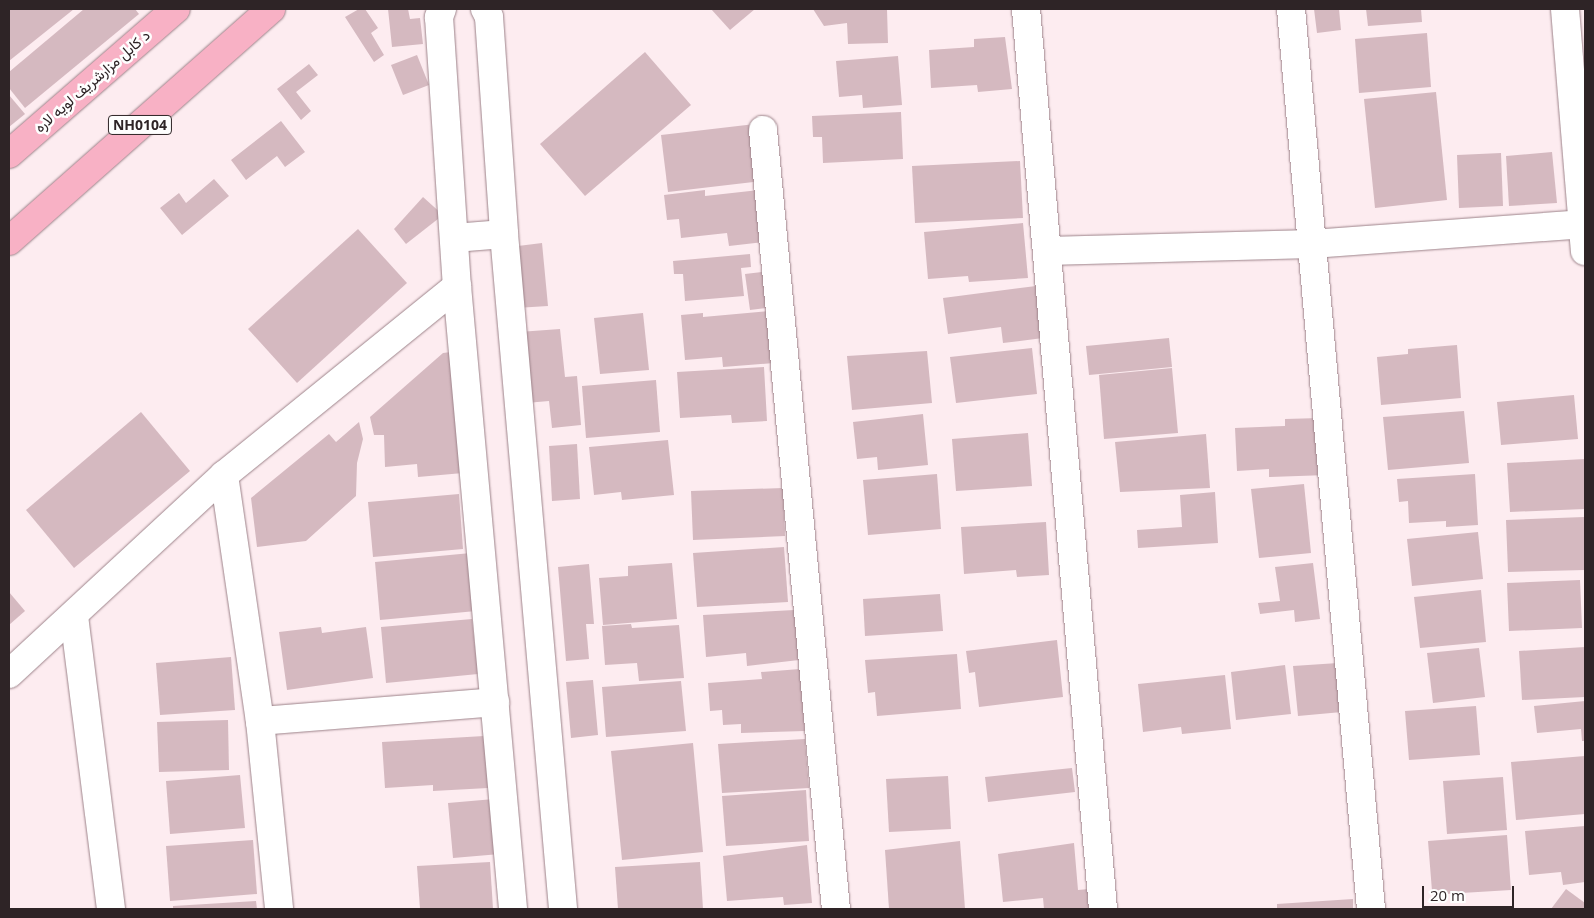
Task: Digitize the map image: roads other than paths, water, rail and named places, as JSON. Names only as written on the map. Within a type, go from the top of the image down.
[{"type":"highway","name":"د کابل مزارشریف لویه لاره","points":[[9,154],[176,9]]},
{"type":"highway","name":"NH0104","points":[[9,241],[271,9]]},
{"type":"street","points":[[442,9],[439,17],[454,238],[513,909]]},
{"type":"street","points":[[484,9],[489,17],[504,234],[563,909]]},
{"type":"street","points":[[1026,9],[1103,909]]},
{"type":"street","points":[[1291,9],[1371,909]]},
{"type":"street","points":[[1565,9],[1585,251]]},
{"type":"street","points":[[763,130],[836,909]]},
{"type":"street","points":[[1047,251],[1312,244],[1584,224]]},
{"type":"street","points":[[454,238],[504,234]]},
{"type":"street","points":[[9,674],[74,616],[224,474],[458,286]]},
{"type":"street","points":[[224,474],[260,721],[279,909]]},
{"type":"street","points":[[74,616],[111,909]]},
{"type":"street","points":[[260,721],[495,702]]}]
